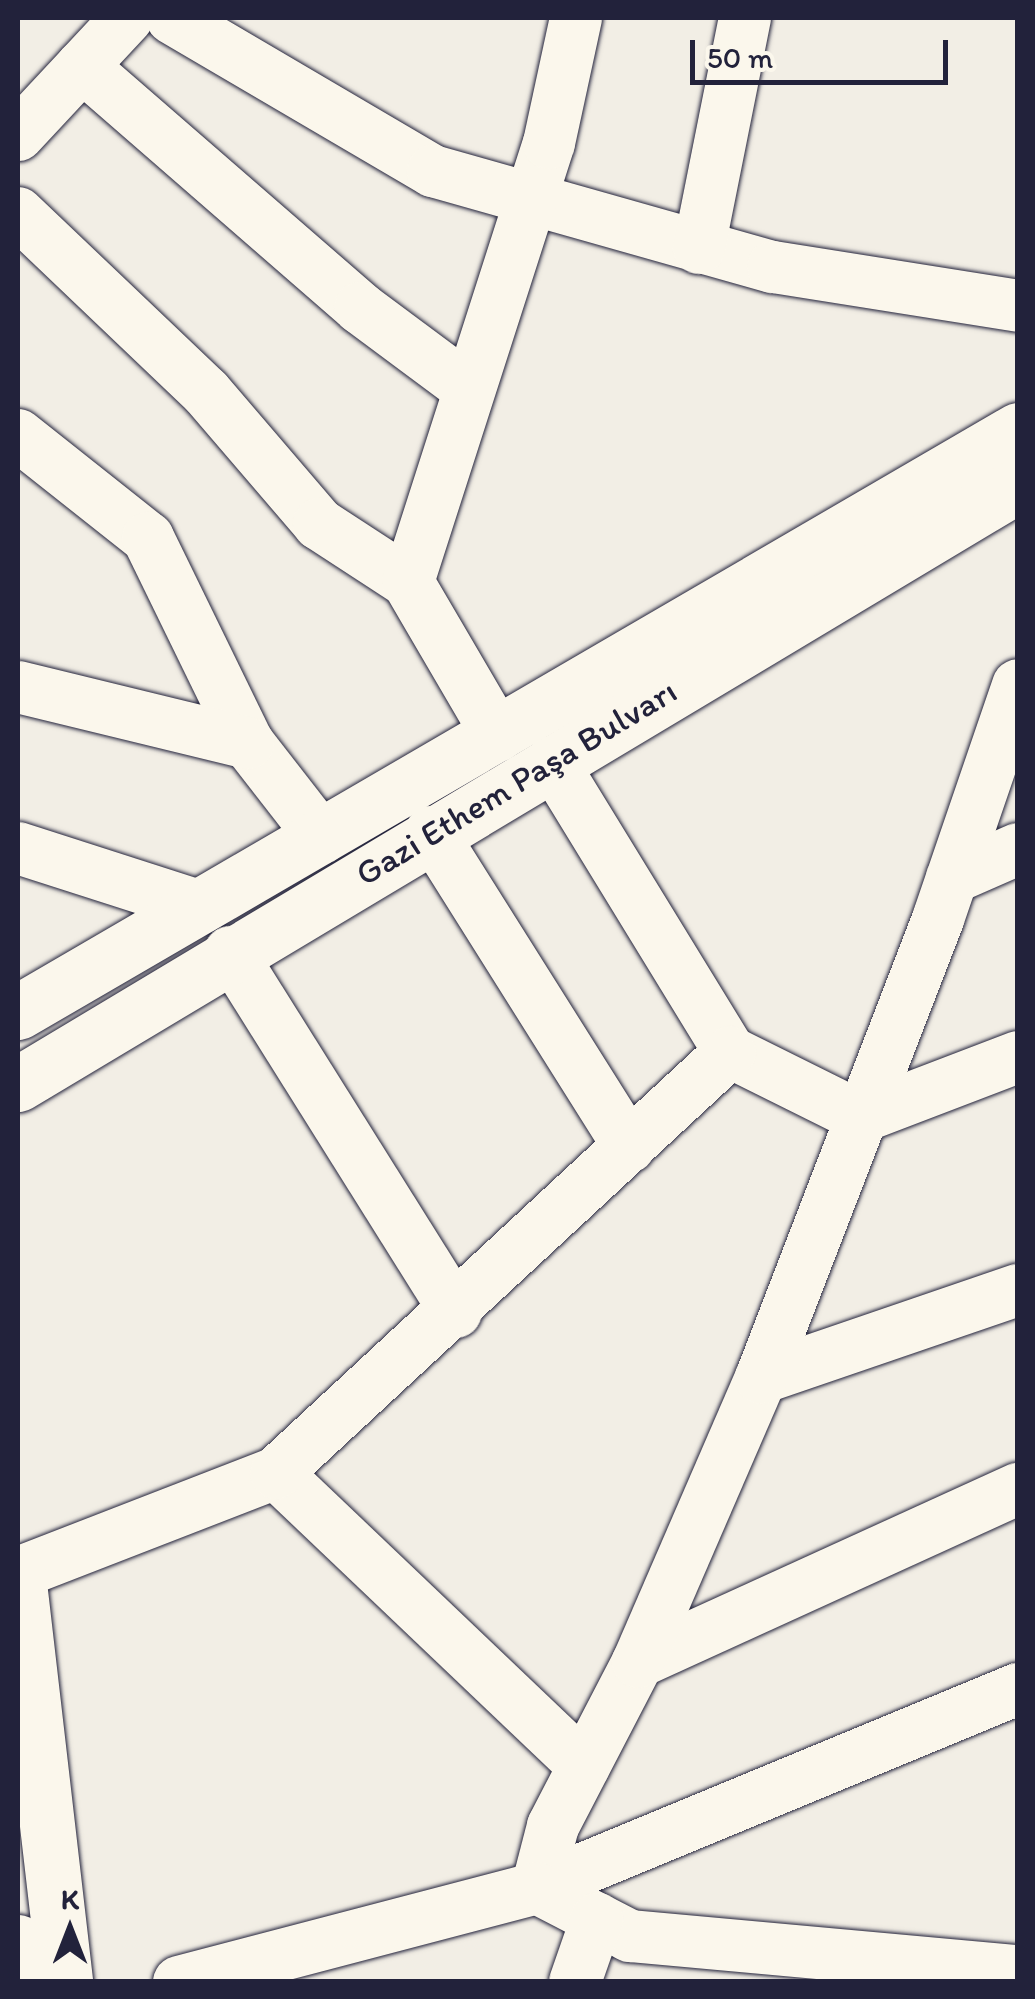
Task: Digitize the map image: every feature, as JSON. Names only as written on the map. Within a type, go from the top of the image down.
[{"type":"main road","name":"Gazi Ethem Paşa Bulvarı","points":[[18,1084],[216,929],[322,838],[1018,430]]},
{"type":"main road","name":"Gazi Ethem Paşa Bulvarı","points":[[18,1012],[216,929],[431,832],[1018,485]]},
{"type":"main road","points":[[18,1574],[65,1982]]},
{"type":"main road","points":[[18,1942],[25,1982]]},
{"type":"street","points":[[18,135],[127,18]]},
{"type":"street","points":[[172,18],[433,171],[528,203],[773,267],[1018,306]]},
{"type":"street","points":[[408,582],[465,386],[528,203],[576,18]]},
{"type":"street","points":[[699,248],[746,18]]},
{"type":"street","points":[[82,66],[360,308],[465,386]]},
{"type":"street","points":[[18,213],[206,392],[318,524],[408,582],[498,736]]},
{"type":"street","points":[[18,435],[148,538],[248,743],[322,838]]},
{"type":"street","points":[[537,1888],[553,1826],[638,1662],[761,1378],[952,878],[1018,685]]},
{"type":"street","points":[[18,688],[248,743]]},
{"type":"street","points":[[552,762],[730,1052],[861,1117],[1018,1056]]},
{"type":"street","points":[[431,832],[629,1147]]},
{"type":"street","points":[[18,848],[216,929],[456,1312]]},
{"type":"street","points":[[952,878],[1018,849]]},
{"type":"street","points":[[18,1574],[276,1472],[456,1312],[730,1052]]},
{"type":"street","points":[[761,1378],[1018,1290]]},
{"type":"street","points":[[276,1472],[584,1766]]},
{"type":"street","points":[[638,1662],[1018,1489]]},
{"type":"street","points":[[179,1982],[537,1888],[1018,1690]]},
{"type":"street","points":[[537,1888],[630,1936],[1018,1971]]},
{"type":"street","points":[[575,1982],[597,1919]]}]
